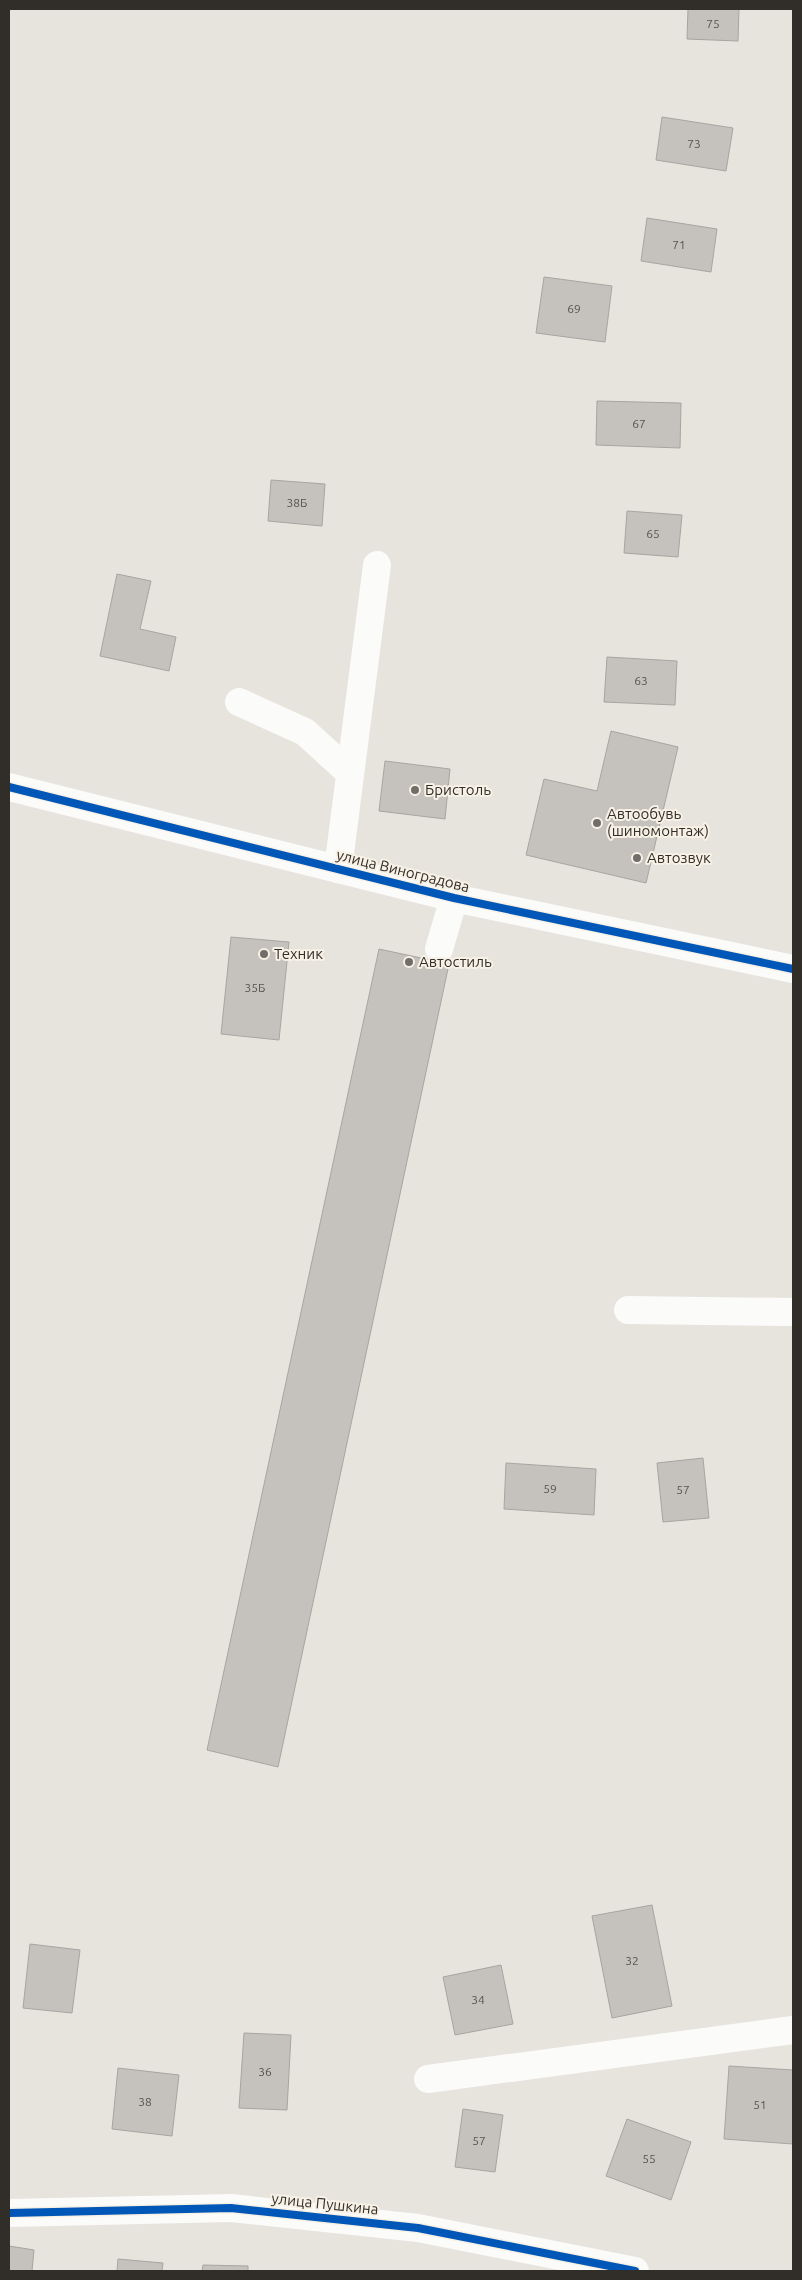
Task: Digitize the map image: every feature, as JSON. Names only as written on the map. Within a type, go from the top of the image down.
[{"type":"street","points":[[338,869],[377,565]]},
{"type":"street","points":[[239,702],[305,732],[350,773]]},
{"type":"street","name":"улица Виноградова","points":[[9,787],[454,898],[793,969]]},
{"type":"street","points":[[439,949],[454,898]]},
{"type":"street","points":[[628,1310],[793,1312]]},
{"type":"street","points":[[428,2079],[793,2030]]},
{"type":"street","name":"улица Пушкина","points":[[9,2213],[231,2208],[418,2228],[635,2271]]},
{"type":"building","points":[[688,9],[739,9],[738,41],[687,39]]},
{"type":"building","points":[[662,117],[733,128],[726,171],[656,160]]},
{"type":"building","points":[[647,218],[717,229],[711,272],[641,261]]},
{"type":"building","points":[[544,277],[612,286],[605,342],[536,333]]},
{"type":"building","points":[[597,401],[681,403],[680,448],[596,445]]},
{"type":"building","points":[[271,480],[325,484],[322,526],[268,521]]},
{"type":"building","points":[[627,511],[682,515],[678,557],[624,553]]},
{"type":"building","points":[[117,574],[151,581],[140,629],[176,637],[169,671],[100,656]]},
{"type":"building","points":[[607,657],[677,661],[675,705],[604,702]]},
{"type":"building","name":"Автообувь (шиномонтаж)","points":[[611,731],[678,747],[646,883],[526,855],[544,779],[597,791]]},
{"type":"building","name":"Бристоль","points":[[385,761],[450,769],[445,819],[379,811]]},
{"type":"building","points":[[231,937],[289,942],[279,1040],[221,1034]]},
{"type":"building","points":[[379,949],[449,964],[278,1767],[207,1750]]},
{"type":"building","points":[[703,1458],[709,1518],[663,1522],[657,1463]]},
{"type":"building","points":[[506,1463],[596,1469],[594,1515],[504,1509]]},
{"type":"building","points":[[652,1905],[672,2006],[612,2018],[592,1916]]},
{"type":"building","points":[[30,1944],[80,1950],[72,2013],[23,2008]]},
{"type":"building","points":[[501,1965],[513,2024],[455,2035],[443,1977]]},
{"type":"building","points":[[244,2033],[291,2035],[287,2110],[239,2108]]},
{"type":"building","points":[[729,2066],[793,2070],[793,2144],[724,2139]]},
{"type":"building","points":[[118,2068],[179,2075],[172,2136],[112,2129]]},
{"type":"building","points":[[463,2109],[503,2115],[495,2172],[455,2167]]},
{"type":"building","points":[[627,2119],[691,2142],[671,2200],[606,2176]]},
{"type":"building","points":[[9,2246],[34,2250],[32,2271],[9,2271]]},
{"type":"building","points":[[118,2259],[163,2263],[162,2271],[117,2271]]},
{"type":"building","points":[[203,2265],[248,2266],[248,2271],[202,2271]]},
{"type":"cycle path","points":[[9,787],[454,898],[793,969]]},
{"type":"cycle path","points":[[9,2213],[231,2208],[418,2228],[635,2271]]},
{"type":"place","name":"Бристоль","points":[[415,790]]},
{"type":"place","name":"Автообувь (шиномонтаж)","points":[[597,823]]},
{"type":"place","name":"Автозвук","points":[[637,858]]},
{"type":"place","name":"Техник","points":[[264,954]]},
{"type":"place","name":"Автостиль","points":[[409,962]]}]
